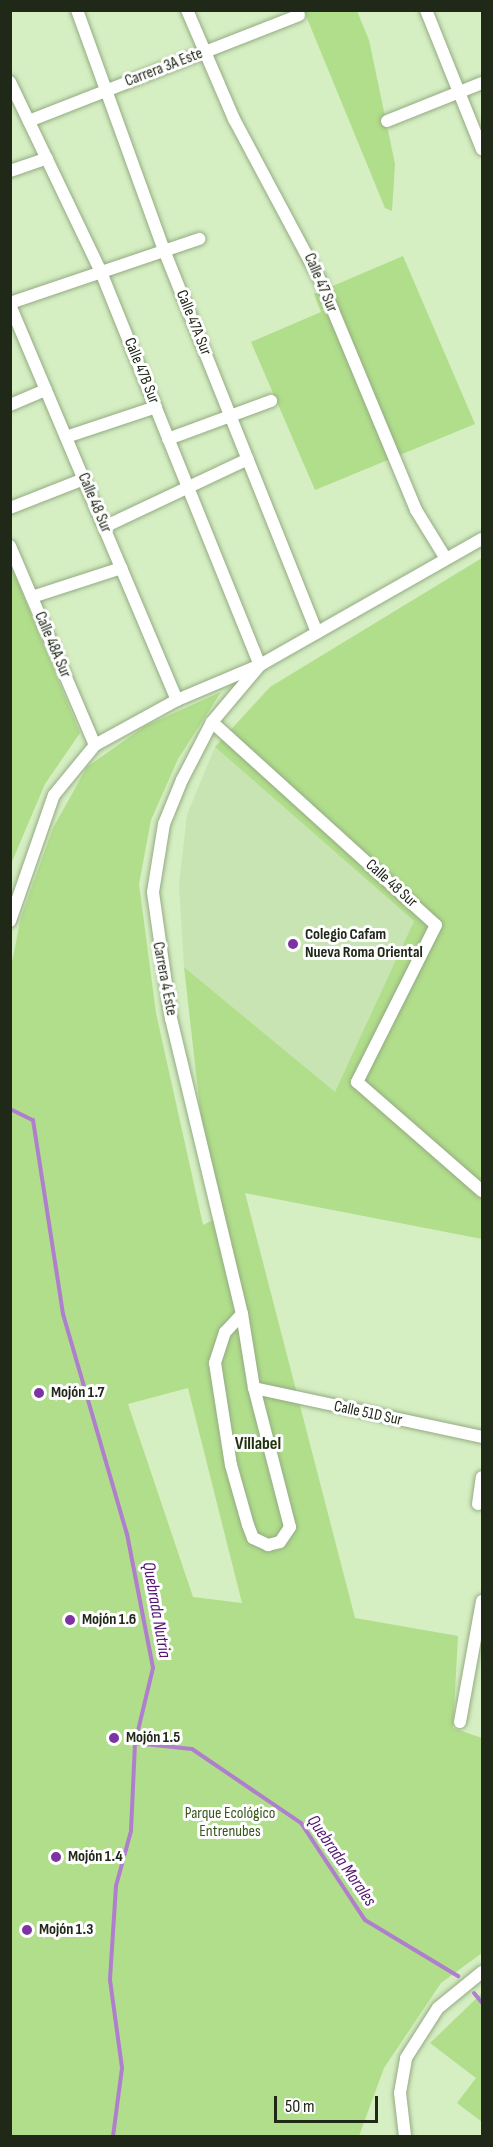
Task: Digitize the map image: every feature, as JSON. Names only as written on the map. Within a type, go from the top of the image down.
[{"type":"street","name":"Calle 47A Sur","points":[[77,10],[109,89],[164,250],[317,632]]},
{"type":"street","name":"Calle 47 Sur","points":[[187,10],[204,52],[322,284],[417,510],[446,559]]},
{"type":"street","points":[[426,10],[483,149]]},
{"type":"street","name":"Carrera 3A Este","points":[[29,121],[299,15]]},
{"type":"street","name":"Calle 47B Sur","points":[[10,82],[101,272],[260,665]]},
{"type":"street","points":[[387,121],[483,83]]},
{"type":"street","points":[[10,171],[47,158]]},
{"type":"street","points":[[10,304],[199,239]]},
{"type":"street","name":"Calle 48 Sur","points":[[10,304],[177,700]]},
{"type":"street","points":[[10,405],[46,390]]},
{"type":"street","points":[[168,439],[271,401]]},
{"type":"street","points":[[66,437],[156,407]]},
{"type":"street","points":[[104,527],[248,459]]},
{"type":"street","points":[[10,508],[84,479]]},
{"type":"street","name":"Carrera 4 Este","points":[[95,744],[177,700],[260,665],[483,539]]},
{"type":"street","name":"Calle 48A Sur","points":[[10,546],[95,744]]},
{"type":"street","points":[[32,597],[121,568]]},
{"type":"street","name":"Carrera 4 Este","points":[[242,1314],[225,1332],[215,1363],[231,1465],[248,1525],[254,1538],[268,1545],[280,1542],[290,1527],[254,1388],[242,1314],[171,1019],[153,892],[164,824],[212,722],[260,665]]},
{"type":"street","name":"Calle 48 Sur","points":[[212,722],[436,925],[357,1082],[483,1191]]},
{"type":"street","points":[[10,921],[54,795],[95,744]]},
{"type":"street","name":"Calle 51D Sur","points":[[254,1388],[483,1437]]},
{"type":"street","points":[[478,1504],[483,1477]]},
{"type":"street","points":[[460,1722],[477,1663],[482,1604]]},
{"type":"street","points":[[405,2136],[400,2099],[406,2058],[438,2008],[483,1972]]},
{"type":"shaded area","name":"Colegio Cafam Nueva Roma Oriental","points":[[215,747],[414,921],[338,1095],[184,967],[179,884],[187,815]]},
{"type":"green space","points":[[304,11],[357,11],[369,40],[395,164],[392,211],[385,208]]},
{"type":"green space","points":[[403,256],[475,424],[315,490],[251,342],[321,312],[314,294]]},
{"type":"green space","name":"Parque Ecológico Entrenubes","points":[[482,558],[482,1239],[245,1193],[355,1618],[458,1636],[453,1728],[482,1738],[482,1953],[441,1983],[384,2068],[359,2136],[11,2136],[10,972],[21,917],[53,828],[87,767],[145,726],[221,692],[178,759],[151,820],[139,884],[156,1013],[203,1225],[223,1215],[202,1126],[184,967],[335,1092],[414,921],[215,747],[270,687]],"holes":[[[188,1388],[242,1603],[193,1597],[128,1404]]]},
{"type":"green space","points":[[10,563],[80,733],[45,784],[11,864]]},
{"type":"green space","points":[[482,1993],[482,2122],[457,2103],[476,2078],[430,2043]]},
{"type":"waterway","name":"Quebrada Nutria","points":[[10,1109],[33,1120],[63,1314],[127,1534],[153,1668],[135,1743],[131,1831],[116,1886],[110,1980],[122,2068],[113,2136]]},
{"type":"waterway","name":"Quebrada Morales","points":[[135,1743],[192,1749],[301,1823],[365,1920],[458,1976]]},
{"type":"waterway","name":"Quebrada Morales","points":[[474,1993],[482,2003]]},
{"type":"place","name":"Colegio Cafam Nueva Roma Oriental","points":[[293,944]]},
{"type":"place","name":"Mojón 1.7","points":[[39,1393]]},
{"type":"place","name":"Mojón 1.6","points":[[70,1620]]},
{"type":"place","name":"Mojón 1.5","points":[[114,1738]]},
{"type":"place","name":"Mojón 1.4","points":[[56,1857]]},
{"type":"place","name":"Mojón 1.3","points":[[27,1930]]},
{"type":"district","name":"Villabel","points":[[258,1444]]}]
